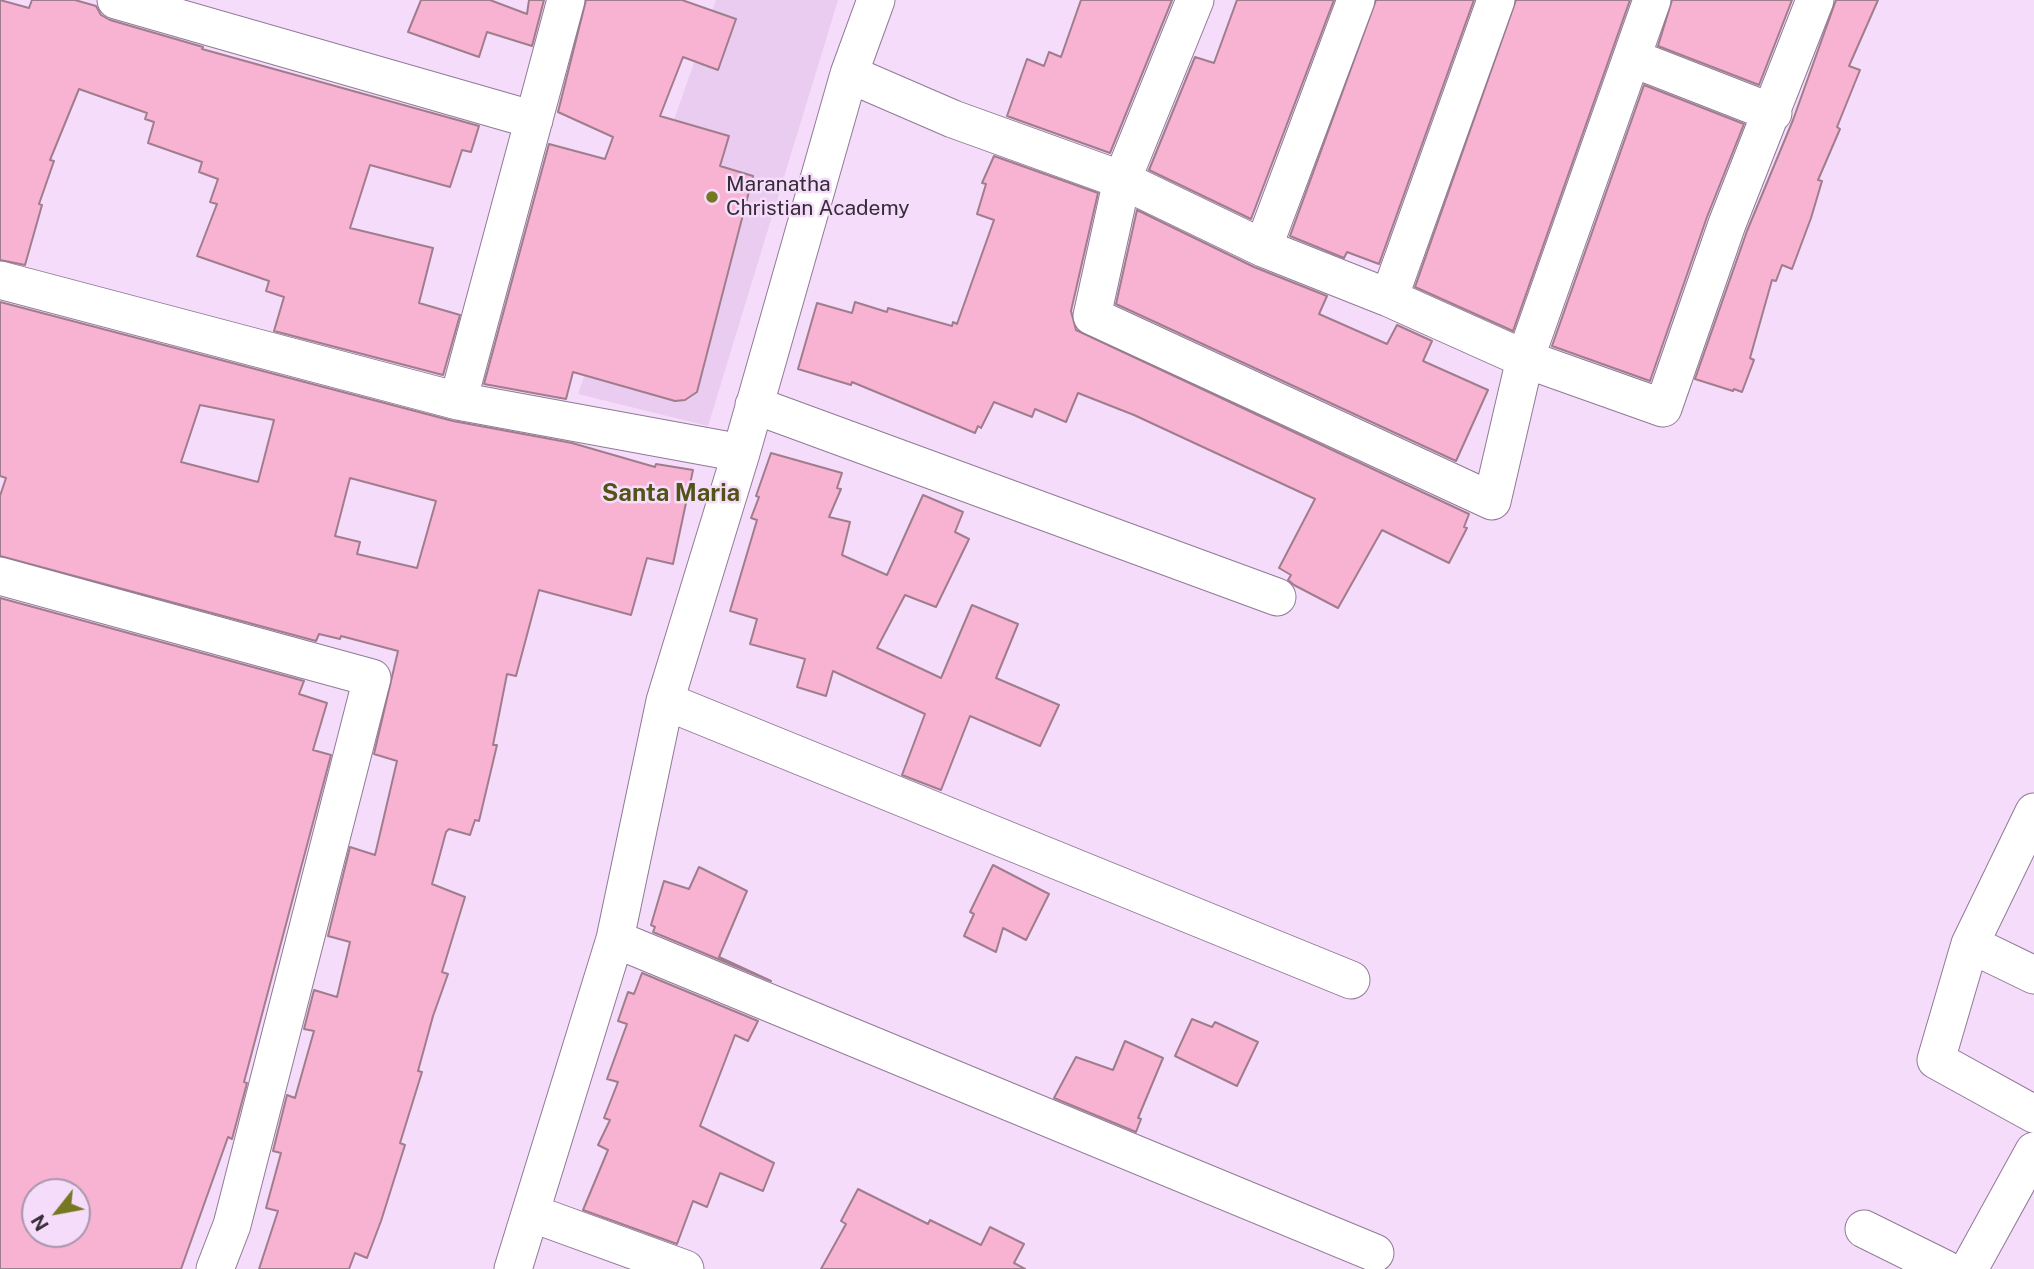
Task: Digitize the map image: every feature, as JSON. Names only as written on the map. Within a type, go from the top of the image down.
[{"type":"street","points":[[118,0],[534,120]]},
{"type":"street","points":[[458,401],[566,0]]},
{"type":"street","points":[[513,1269],[615,939],[665,701],[741,453],[849,74],[876,0]]},
{"type":"street","points":[[1195,0],[1122,180],[1092,316],[1492,501],[1525,359],[1652,0]]},
{"type":"street","points":[[1263,248],[1356,0]]},
{"type":"street","points":[[1389,298],[1496,0]]},
{"type":"street","points":[[849,74],[953,119],[1122,180],[1263,248],[1389,298],[1525,359],[1663,408],[1727,224],[1773,113],[1815,0]]},
{"type":"street","points":[[1632,58],[1773,113]]},
{"type":"street","points":[[0,280],[458,401],[741,453]]},
{"type":"street","points":[[754,405],[1277,597]]},
{"type":"street","points":[[0,576],[372,678],[232,1224],[215,1269]]},
{"type":"street","points":[[665,701],[1351,980]]},
{"type":"street","points":[[2034,812],[1970,944],[1936,1060],[2034,1114]]},
{"type":"street","points":[[615,939],[1375,1253]]},
{"type":"street","points":[[1970,944],[2034,975]]},
{"type":"street","points":[[1969,1269],[2034,1151]]},
{"type":"street","points":[[531,1213],[685,1269]]},
{"type":"street","points":[[1864,1228],[1945,1269]]},
{"type":"shaded area","name":"Maranatha Christian Academy","points":[[716,0],[838,0],[708,426],[578,394]]},
{"type":"building","points":[[0,0],[29,8],[32,0],[75,0],[96,6],[101,15],[110,20],[203,47],[202,49],[479,126],[471,152],[462,150],[450,187],[370,165],[350,228],[433,248],[419,303],[460,315],[443,375],[274,331],[284,297],[266,291],[269,281],[197,256],[217,204],[210,202],[218,179],[199,172],[202,162],[148,143],[154,122],[145,119],[147,113],[79,89],[50,160],[54,161],[39,204],[42,205],[25,265],[0,260]]},
{"type":"building","points":[[421,0],[490,0],[527,14],[529,0],[544,0],[532,46],[487,32],[479,57],[408,32]]},
{"type":"building","points":[[586,0],[682,0],[736,19],[718,70],[683,57],[660,116],[729,136],[720,166],[753,176],[697,392],[685,400],[675,401],[573,372],[566,399],[484,384],[549,144],[605,159],[613,137],[558,112]]},
{"type":"building","points":[[1081,0],[1172,0],[1110,153],[1007,116],[1027,59],[1044,66],[1049,52],[1061,57]]},
{"type":"building","points":[[1237,0],[1334,0],[1251,219],[1149,170],[1195,57],[1214,63]]},
{"type":"building","points":[[1376,0],[1474,0],[1379,264],[1347,252],[1344,258],[1290,236]]},
{"type":"building","points":[[1516,0],[1630,0],[1513,331],[1415,287]]},
{"type":"building","points":[[1672,0],[1792,0],[1759,85],[1658,46]]},
{"type":"building","points":[[1836,0],[1878,0],[1849,66],[1860,70],[1837,127],[1840,129],[1818,180],[1822,181],[1811,218],[1792,269],[1782,265],[1776,281],[1772,280],[1750,358],[1754,360],[1742,392],[1695,379],[1747,231],[1793,120]]},
{"type":"building","points":[[1644,85],[1744,124],[1707,217],[1650,381],[1552,346]]},
{"type":"building","points":[[994,156],[1098,193],[1071,311],[1076,330],[1469,514],[1464,527],[1467,528],[1449,563],[1382,530],[1338,608],[1294,585],[1288,580],[1291,575],[1279,568],[1315,499],[1134,415],[1078,393],[1066,422],[1035,409],[1032,417],[994,402],[981,428],[978,426],[975,433],[852,382],[851,385],[798,369],[817,303],[852,313],[855,302],[887,312],[888,308],[952,326],[953,322],[957,324],[994,220],[977,214],[986,184],[982,183]]},
{"type":"building","points":[[1137,210],[1254,267],[1327,296],[1319,314],[1387,344],[1397,325],[1432,341],[1423,361],[1488,390],[1456,461],[1116,304]]},
{"type":"building","points":[[0,302],[453,421],[572,443],[655,467],[656,464],[693,470],[673,564],[647,558],[631,615],[539,590],[516,676],[507,674],[493,745],[497,745],[479,821],[475,820],[470,835],[449,829],[446,832],[432,884],[465,897],[442,972],[448,974],[418,1071],[422,1072],[400,1143],[405,1145],[381,1221],[367,1258],[355,1253],[349,1269],[259,1269],[278,1211],[266,1208],[281,1153],[273,1151],[287,1095],[295,1098],[314,1031],[304,1029],[314,990],[337,997],[350,942],[328,936],[350,847],[375,855],[397,761],[374,754],[398,651],[341,636],[340,639],[319,634],[316,641],[0,556],[0,496],[6,478],[0,476]],"holes":[[[200,405],[274,420],[258,482],[181,462]],[[350,478],[436,501],[417,568],[357,554],[360,542],[335,536]]]},
{"type":"building","points":[[771,453],[842,473],[837,488],[841,489],[829,517],[850,522],[842,555],[887,575],[923,495],[963,512],[955,532],[969,539],[936,607],[905,595],[877,648],[941,678],[972,605],[1018,624],[996,678],[1059,705],[1040,746],[970,716],[941,790],[902,775],[925,714],[833,671],[826,696],[797,687],[805,659],[750,644],[757,619],[730,611],[757,520],[751,518],[759,497],[756,496]]},
{"type":"building","points":[[0,598],[304,681],[299,694],[327,703],[313,750],[331,755],[244,1082],[247,1083],[232,1139],[228,1137],[181,1269],[0,1269]]},
{"type":"building","points":[[993,865],[1049,894],[1026,940],[1003,928],[996,952],[964,936],[974,914],[970,912]]},
{"type":"building","points":[[699,867],[747,891],[719,957],[771,981],[653,932],[655,927],[651,925],[664,881],[689,889]]},
{"type":"building","points":[[642,973],[758,1021],[748,1041],[735,1035],[700,1126],[774,1163],[763,1191],[720,1173],[707,1207],[693,1201],[677,1244],[583,1210],[608,1150],[598,1145],[610,1120],[604,1118],[618,1082],[607,1079],[627,1024],[618,1021],[628,992],[634,994]]},
{"type":"building","points":[[1192,1019],[1212,1027],[1215,1022],[1258,1042],[1237,1086],[1175,1056]]},
{"type":"building","points":[[1125,1041],[1163,1058],[1138,1118],[1141,1119],[1136,1132],[1054,1098],[1076,1057],[1113,1070]]},
{"type":"building","points":[[858,1189],[928,1224],[930,1220],[981,1245],[990,1227],[1024,1244],[1014,1263],[1025,1269],[821,1269],[846,1224],[841,1221]]},
{"type":"place","name":"Maranatha Christian Academy","points":[[712,197]]},
{"type":"district","name":"Santa Maria","points":[[671,494]]}]
